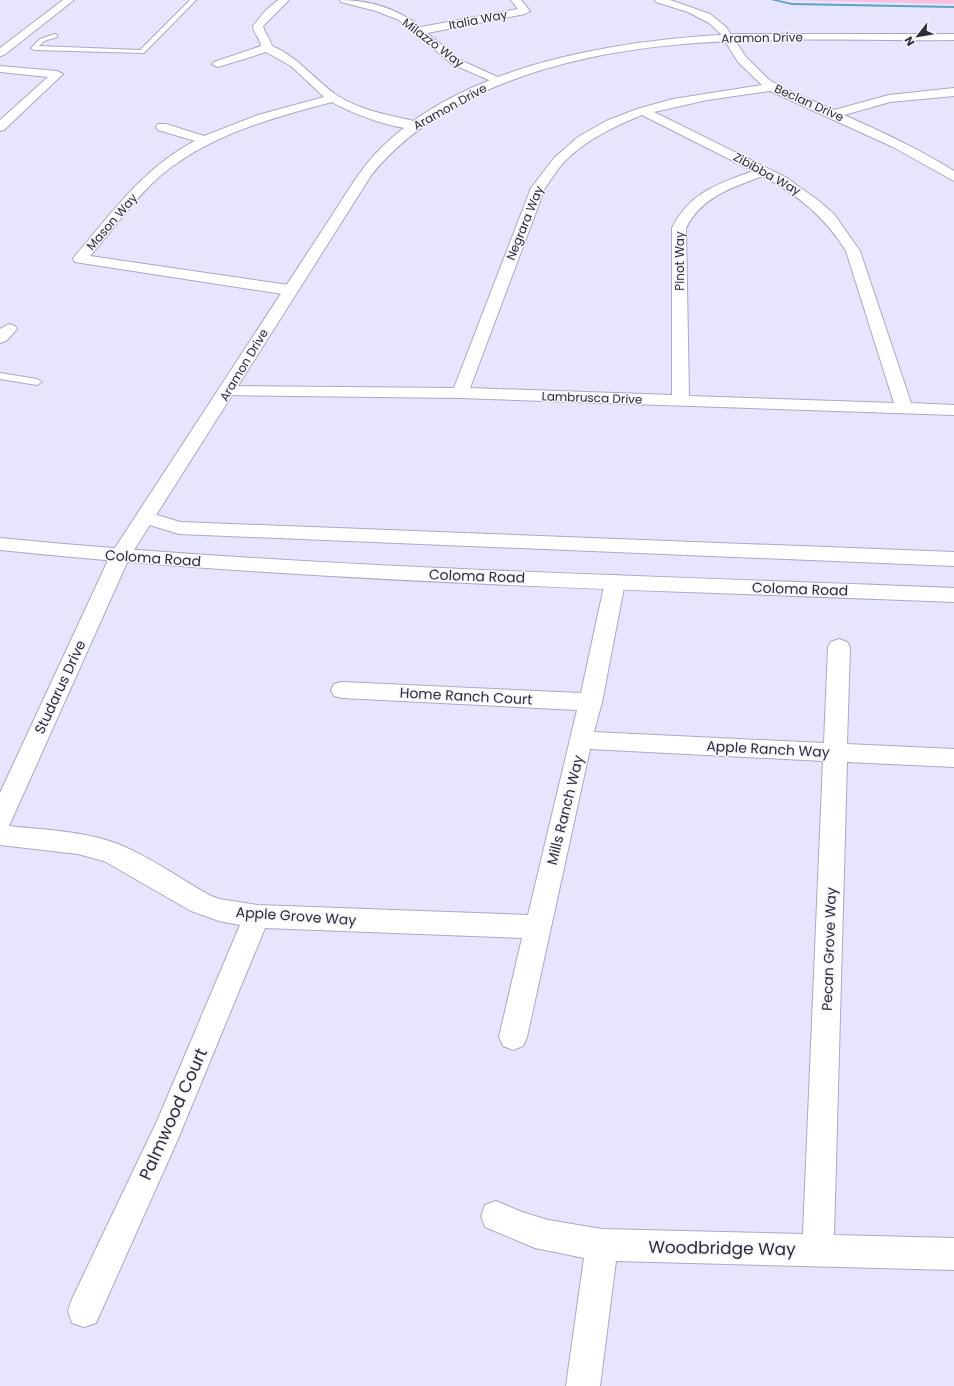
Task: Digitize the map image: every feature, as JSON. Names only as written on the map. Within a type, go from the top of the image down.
[{"type":"street","points":[[0,53],[69,0]]},
{"type":"street","points":[[267,48],[265,38],[259,33],[258,26],[269,13],[284,0]]},
{"type":"street","name":"Milazzo Way","points":[[350,0],[403,18],[456,62],[498,82]]},
{"type":"street","name":"Italia Way","points":[[418,31],[525,10],[516,0]]},
{"type":"street","name":"Beclan Drive","points":[[660,0],[695,12],[720,26],[735,51],[745,64],[772,87],[786,95],[799,98],[948,168],[954,177]]},
{"type":"street","name":"Aramon Drive","points":[[120,556],[147,518],[229,390],[289,290],[366,172],[380,154],[414,125],[456,101],[498,82],[550,64],[624,48],[661,42],[728,38],[954,37]]},
{"type":"street","points":[[218,64],[267,48],[290,59],[333,98],[372,115],[414,125]]},
{"type":"street","points":[[0,69],[57,74],[0,128]]},
{"type":"street","name":"Negrara Way","points":[[460,393],[538,188],[558,159],[589,135],[608,125],[643,111],[690,99],[772,87]]},
{"type":"street","points":[[833,114],[889,99],[954,92]]},
{"type":"street","name":"Mason Way","points":[[289,290],[80,259],[156,174],[173,161],[206,141],[233,128],[278,112],[333,98]]},
{"type":"street","name":"Zibibba Way","points":[[643,111],[796,188],[829,216],[846,236],[854,251],[904,408]]},
{"type":"street","points":[[162,127],[206,141]]},
{"type":"street","name":"Pinot Way","points":[[681,400],[679,228],[682,219],[696,202],[713,192],[764,171]]},
{"type":"street","name":"Lambrusca Drive","points":[[229,390],[460,393],[954,410]]},
{"type":"street","points":[[147,518],[179,528],[954,559]]},
{"type":"street","name":"Coloma Road","points":[[0,544],[120,556],[288,568],[954,596]]},
{"type":"street","name":"Studarus Drive","points":[[0,819],[120,556]]},
{"type":"street","name":"Mills Ranch Way","points":[[513,1037],[537,927],[591,702],[615,582]]},
{"type":"street","name":"Pecan Grove Way","points":[[818,1251],[840,647]]},
{"type":"street","name":"Home Ranch Court","points":[[342,690],[591,702]]},
{"type":"street","name":"Apple Ranch Way","points":[[582,740],[954,758]]},
{"type":"street","name":"Apple Grove Way","points":[[0,835],[78,844],[110,852],[141,868],[200,903],[219,910],[257,916],[537,927]]},
{"type":"street","name":"Palmwood Court","points":[[84,1311],[168,1129],[257,916]]},
{"type":"street","name":"Woodbridge Way","points":[[496,1216],[511,1224],[553,1238],[602,1245],[954,1254]]},
{"type":"street","points":[[583,1386],[602,1245]]},
{"type":"lane","points":[[55,36],[42,40],[34,48],[142,52],[193,0]]},
{"type":"lane","points":[[0,376],[37,382]]},
{"type":"shaded area","points":[[785,0],[954,0],[954,4]]},
{"type":"waterway","points":[[773,0],[792,4],[954,7]]}]
